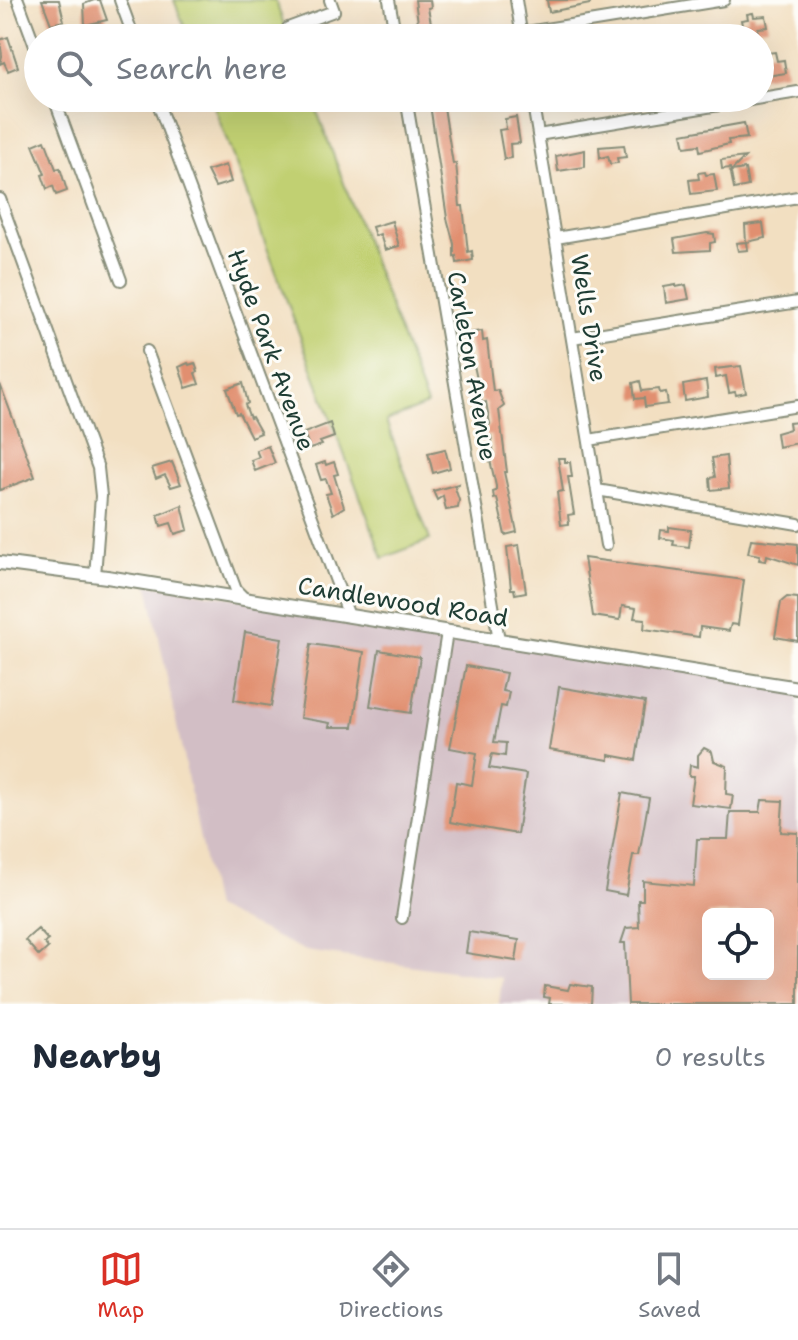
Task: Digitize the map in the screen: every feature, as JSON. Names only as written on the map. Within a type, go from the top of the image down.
[{"type":"street","points":[[18,0],[27,24]]},
{"type":"street","points":[[120,0],[129,24]]},
{"type":"street","points":[[389,0],[393,24]]},
{"type":"street","points":[[516,0],[519,24]]},
{"type":"street","points":[[589,24],[724,0]]},
{"type":"street","points":[[296,24],[332,5]]},
{"type":"street","points":[[774,96],[798,92]]},
{"type":"street","points":[[59,112],[121,280]]},
{"type":"street","name":"Hyde Park Avenue","points":[[161,112],[349,616]]},
{"type":"street","name":"Carleton Avenue","points":[[408,112],[499,640]]},
{"type":"street","name":"Wells Drive","points":[[534,112],[606,545]]},
{"type":"street","points":[[538,135],[677,112]]},
{"type":"street","points":[[556,238],[798,197]]},
{"type":"street","points":[[0,199],[98,468],[101,496],[95,576]]},
{"type":"street","points":[[572,338],[798,302]]},
{"type":"street","points":[[147,351],[236,590],[245,599]]},
{"type":"street","points":[[589,440],[798,406]]},
{"type":"street","points":[[597,490],[798,524]]},
{"type":"street","name":"Candlewood Road","points":[[0,563],[798,688]]},
{"type":"street","points":[[402,918],[447,632]]},
{"type":"shaded area","points":[[148,584],[798,688],[798,1004],[499,1004],[502,978],[306,951],[214,908]]},
{"type":"green space","points":[[174,0],[275,0],[284,24],[183,24]]},
{"type":"green space","points":[[216,112],[317,112],[427,405],[386,421],[430,540],[383,558]]},
{"type":"building","points":[[42,0],[59,0],[64,21],[51,24]]},
{"type":"building","points":[[100,0],[107,20],[85,24],[84,4]]},
{"type":"building","points":[[415,0],[430,0],[431,24],[418,24]]},
{"type":"building","points":[[547,0],[589,0],[590,4],[549,12]]},
{"type":"building","points":[[747,14],[766,16],[767,24],[742,24],[741,20],[748,19]]},
{"type":"building","points":[[8,37],[18,67],[8,71],[4,62],[0,64],[0,40]]},
{"type":"building","points":[[774,52],[777,61],[784,60],[786,73],[774,75]]},
{"type":"building","points":[[431,112],[445,112],[453,164],[456,163],[468,252],[472,251],[473,260],[457,263]]},
{"type":"building","points":[[516,117],[520,143],[510,144],[511,158],[504,159],[499,130],[506,129],[505,119]]},
{"type":"building","points":[[744,123],[747,138],[728,140],[729,144],[700,151],[699,145],[685,147],[682,134]]},
{"type":"building","points":[[45,140],[56,169],[60,168],[67,191],[56,195],[53,186],[47,189],[42,175],[45,174],[33,145]]},
{"type":"building","points":[[624,145],[626,157],[617,158],[618,163],[610,164],[608,156],[600,158],[599,147]]},
{"type":"building","points":[[585,150],[585,167],[558,171],[556,156]]},
{"type":"building","points":[[745,157],[731,171],[745,169],[748,186],[734,189],[730,168],[722,169],[721,160]]},
{"type":"building","points":[[226,165],[231,182],[215,187],[207,171]]},
{"type":"building","points":[[705,172],[706,175],[714,174],[717,191],[691,194],[689,180],[699,179],[698,173]]},
{"type":"building","points":[[392,221],[399,246],[385,250],[380,234],[375,236],[372,227]]},
{"type":"building","points":[[763,223],[765,238],[747,242],[748,250],[738,251],[736,243],[746,242],[745,225]]},
{"type":"building","points":[[714,234],[715,242],[710,243],[710,250],[676,252],[674,239]]},
{"type":"building","points":[[686,285],[689,299],[666,303],[664,287]]},
{"type":"building","points":[[482,331],[483,341],[487,340],[493,391],[498,390],[504,406],[499,410],[507,472],[504,472],[517,532],[505,535],[493,492],[496,486],[490,460],[494,455],[491,436],[487,436],[486,430],[490,424],[486,402],[482,403],[468,337],[469,333]]},
{"type":"building","points":[[195,363],[199,384],[186,388],[179,367]]},
{"type":"building","points":[[741,366],[746,393],[729,393],[726,376],[716,378],[715,369]]},
{"type":"building","points":[[640,381],[642,391],[659,389],[660,393],[666,392],[668,404],[645,407],[644,398],[635,399],[633,383]]},
{"type":"building","points":[[706,381],[708,397],[685,401],[683,385]]},
{"type":"building","points":[[243,383],[248,403],[245,405],[261,433],[251,437],[239,413],[236,414],[227,389]]},
{"type":"building","points":[[0,384],[35,477],[0,490]]},
{"type":"building","points":[[798,422],[798,443],[778,447],[776,433],[790,429],[789,423]]},
{"type":"building","points":[[330,423],[334,437],[310,449],[304,433]]},
{"type":"building","points":[[268,446],[275,463],[255,471],[251,460],[259,457],[256,450]]},
{"type":"building","points":[[445,449],[450,468],[433,473],[428,453]]},
{"type":"building","points":[[726,456],[729,488],[711,490],[710,478],[715,477],[712,458]]},
{"type":"building","points":[[558,458],[570,462],[572,477],[568,477],[574,514],[568,515],[569,524],[561,525],[557,492],[563,491]]},
{"type":"building","points":[[172,462],[181,484],[171,487],[165,475],[156,479],[152,468]]},
{"type":"building","points":[[325,462],[326,465],[334,462],[338,474],[334,475],[344,507],[333,514],[326,494],[331,493],[326,479],[321,480],[316,465]]},
{"type":"building","points":[[458,484],[455,488],[458,508],[446,510],[443,496],[437,500],[433,491]]},
{"type":"building","points":[[182,505],[188,530],[175,534],[171,523],[161,526],[158,515]]},
{"type":"building","points":[[669,527],[691,530],[689,547],[673,545],[674,540],[660,538],[661,530],[669,531]]},
{"type":"building","points":[[751,539],[798,544],[798,565],[767,555],[766,561],[759,560],[760,555],[748,553]]},
{"type":"building","points":[[519,545],[526,592],[515,594],[511,589],[507,547]]},
{"type":"building","points":[[584,558],[744,580],[738,625],[731,624],[729,631],[700,627],[699,637],[644,629],[645,619],[634,618],[636,608],[622,606],[620,620],[593,616]]},
{"type":"building","points":[[787,597],[798,598],[798,641],[775,637],[781,602]]},
{"type":"building","points":[[245,632],[282,638],[271,706],[234,700]]},
{"type":"building","points":[[311,644],[364,652],[353,727],[329,727],[330,723],[300,718]]},
{"type":"building","points":[[379,650],[420,657],[411,713],[370,706]]},
{"type":"building","points":[[466,666],[506,673],[502,691],[509,692],[506,707],[501,706],[494,742],[506,743],[505,756],[492,754],[489,768],[526,774],[517,834],[450,822],[456,782],[472,785],[477,753],[450,748]]},
{"type":"building","points":[[559,687],[645,702],[636,760],[609,755],[609,760],[549,750]]},
{"type":"building","points":[[704,748],[712,752],[714,761],[727,766],[726,794],[733,795],[731,809],[690,804],[694,776],[689,776],[690,765],[698,767],[698,755]]},
{"type":"building","points":[[622,793],[649,798],[639,855],[633,855],[626,895],[605,891]]},
{"type":"building","points":[[762,800],[783,801],[781,832],[798,833],[798,1004],[628,1004],[625,943],[621,943],[626,928],[639,927],[638,900],[643,900],[643,881],[694,886],[697,839],[728,839],[730,812],[760,812]]},
{"type":"building","points":[[38,929],[48,940],[44,943],[48,948],[39,956],[25,940]]},
{"type":"building","points":[[469,932],[519,940],[516,961],[466,953]]},
{"type":"building","points":[[570,984],[592,987],[591,1004],[549,1004],[550,998],[544,997],[545,986],[568,990]]}]
